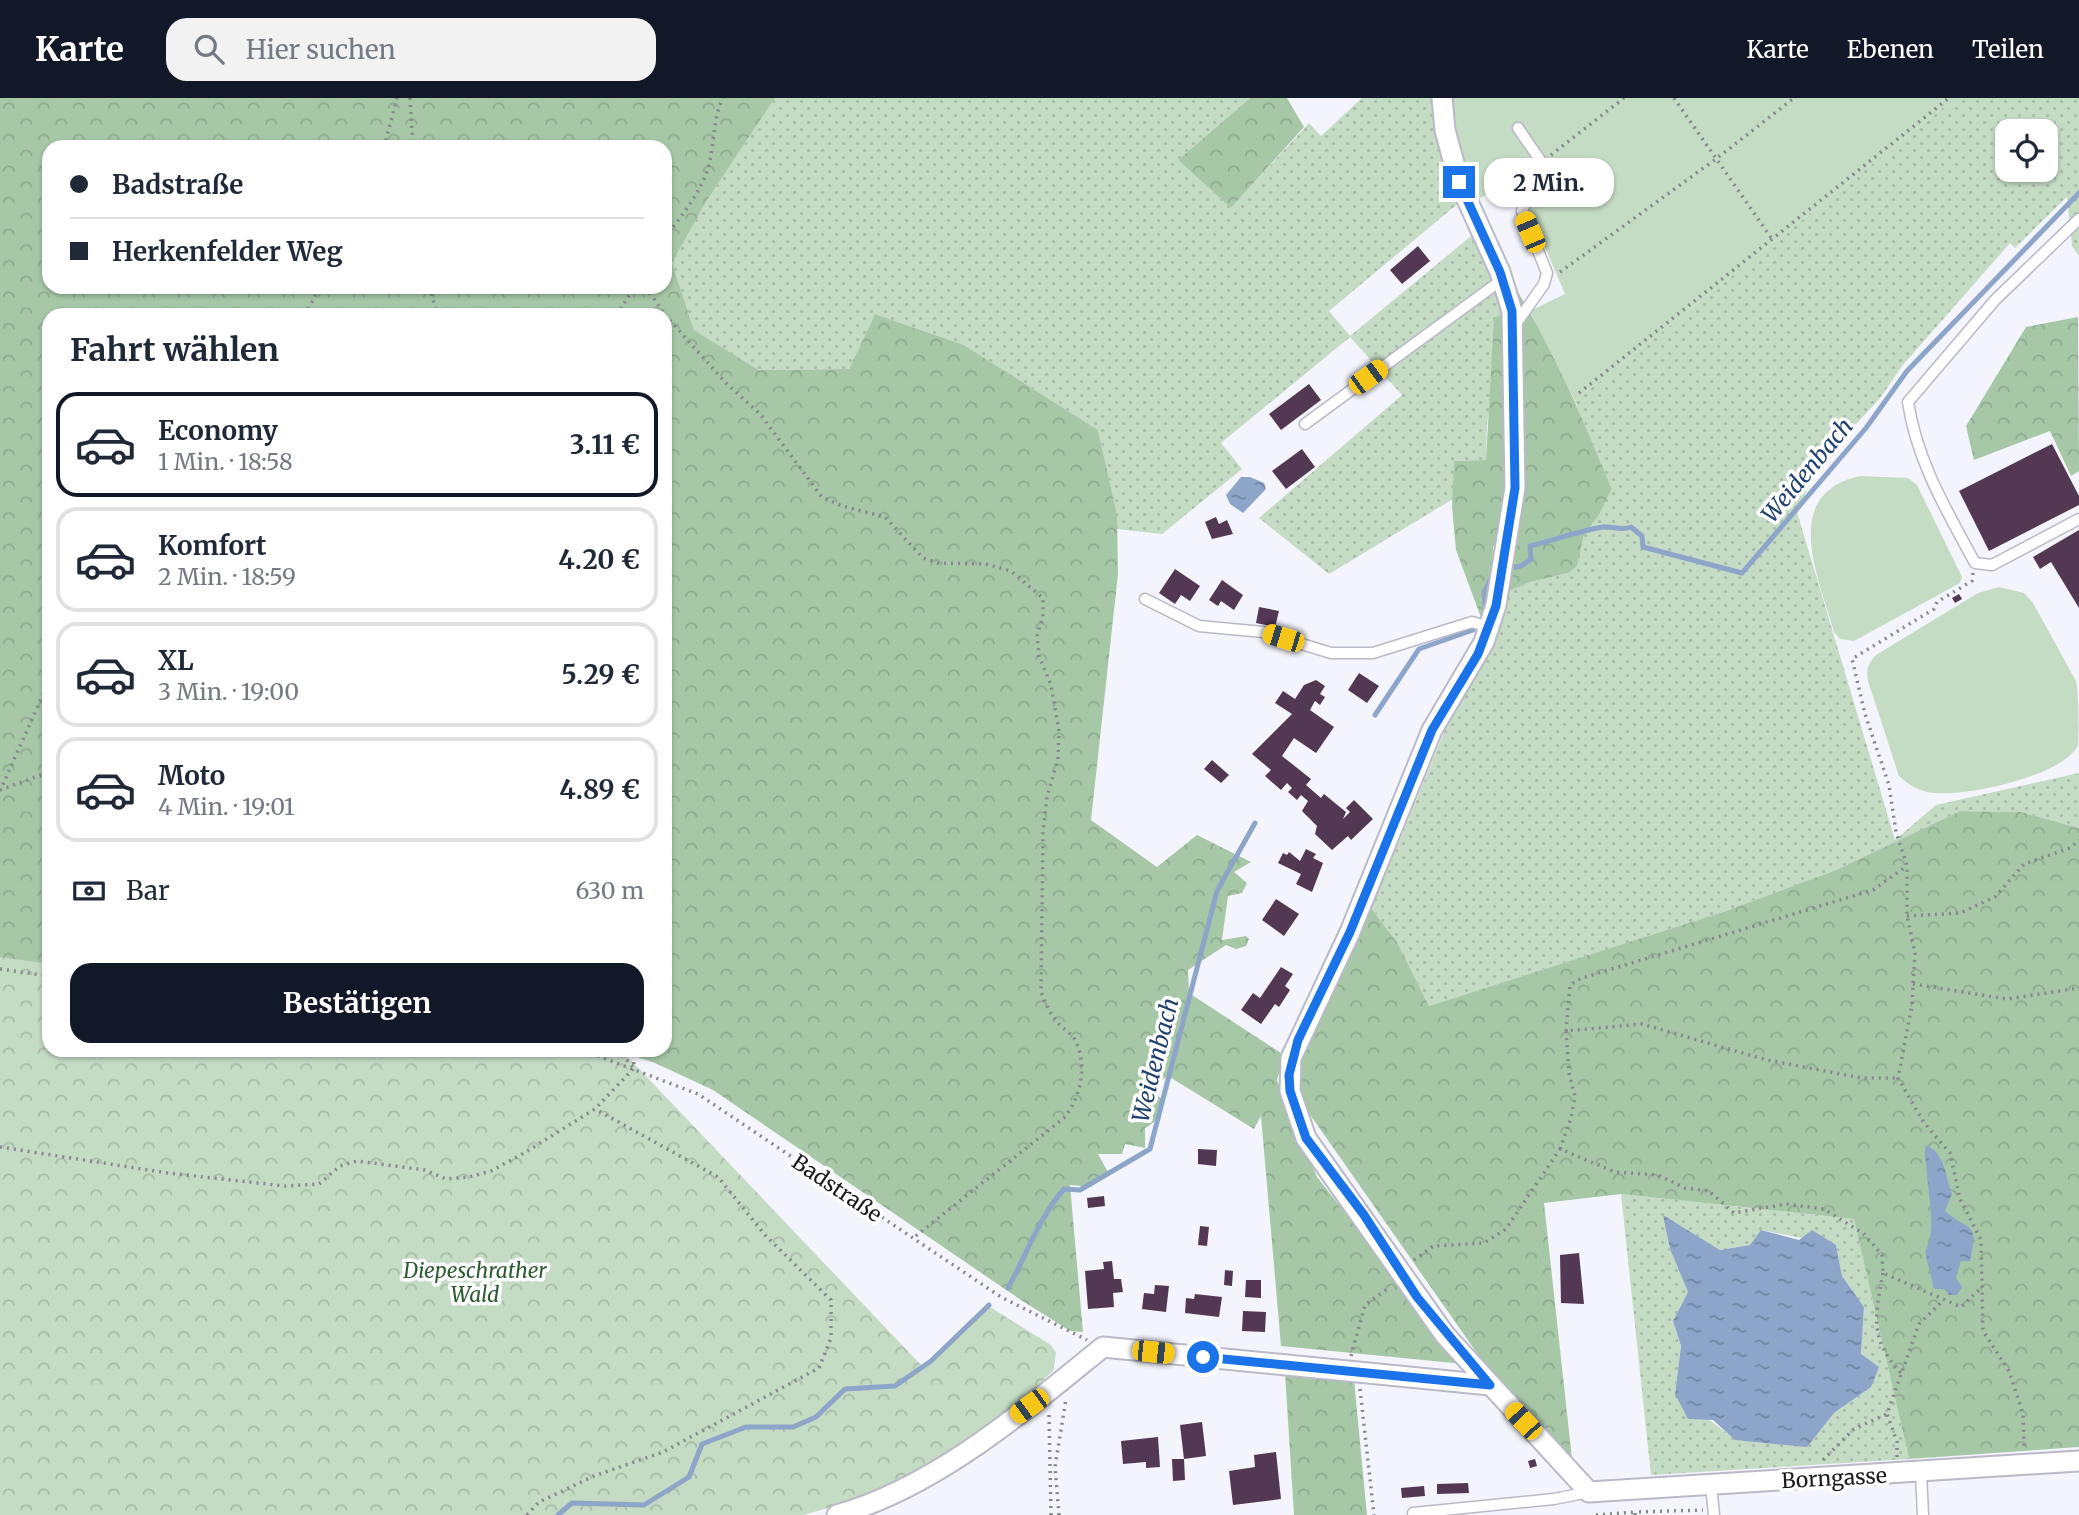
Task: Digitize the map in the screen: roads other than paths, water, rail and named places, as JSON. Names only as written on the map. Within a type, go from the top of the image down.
[{"type":"street","points":[[1442,98],[1445,130],[1459,182],[1510,297],[1514,327],[1515,488],[1490,626],[1478,654],[1432,730],[1350,932],[1291,1058],[1290,1091],[1306,1138],[1364,1215],[1399,1272],[1445,1335],[1589,1492]]},
{"type":"street","points":[[837,1515],[855,1510],[947,1465],[1049,1391],[1102,1347],[1490,1385]]},
{"type":"street","name":"Borngasse","points":[[1589,1492],[1896,1475],[2079,1461]]},
{"type":"lane","points":[[1514,327],[1544,284],[1547,273],[1521,211],[1542,163],[1518,128]]},
{"type":"lane","points":[[2079,219],[1995,300],[1908,402],[1912,427],[1927,473],[1975,564],[1992,565],[2079,519]]},
{"type":"lane","points":[[1305,424],[1503,279]]},
{"type":"lane","points":[[1145,599],[1199,626],[1263,632],[1331,653],[1373,653],[1472,622],[1490,626]]},
{"type":"lane","points":[[1921,1473],[1923,1515]]},
{"type":"lane","points":[[1711,1485],[1713,1512]]},
{"type":"lane","points":[[1413,1513],[1554,1499],[1589,1492]]},
{"type":"water","points":[[1241,477],[1250,477],[1264,483],[1266,489],[1243,513],[1230,504],[1226,495]]},
{"type":"water","points":[[1926,1145],[1938,1154],[1946,1173],[1952,1194],[1945,1211],[1973,1233],[1970,1261],[1961,1261],[1956,1278],[1962,1287],[1957,1295],[1949,1295],[1944,1289],[1934,1289],[1925,1252],[1931,1234]]},
{"type":"water","points":[[1663,1215],[1720,1250],[1750,1245],[1761,1230],[1799,1240],[1812,1230],[1836,1245],[1842,1276],[1864,1307],[1861,1354],[1879,1367],[1871,1387],[1834,1413],[1807,1447],[1735,1440],[1713,1420],[1688,1419],[1675,1394],[1681,1346],[1673,1321],[1688,1292],[1670,1249]]},
{"type":"waterway","name":"Weidenbach","points":[[1510,568],[1521,566],[1531,559],[1530,546],[1603,527],[1631,527],[1642,536],[1643,547],[1742,573],[1866,428],[1907,371],[2079,193]]},
{"type":"waterway","name":"Weidenbach","points":[[1485,607],[1484,592],[1490,580]]},
{"type":"waterway","name":"Weidenbach","points":[[1375,715],[1419,649],[1473,630]]},
{"type":"waterway","name":"Weidenbach","points":[[1008,1288],[1040,1225],[1064,1189],[1080,1190],[1150,1149],[1217,891],[1255,823]]},
{"type":"waterway","name":"Weidenbach","points":[[558,1515],[572,1503],[644,1505],[689,1477],[702,1444],[746,1427],[793,1427],[816,1417],[845,1389],[895,1386],[931,1361],[989,1305]]},
{"type":"park label","name":"Diepeschrather Wald","points":[[475,1282]]}]
